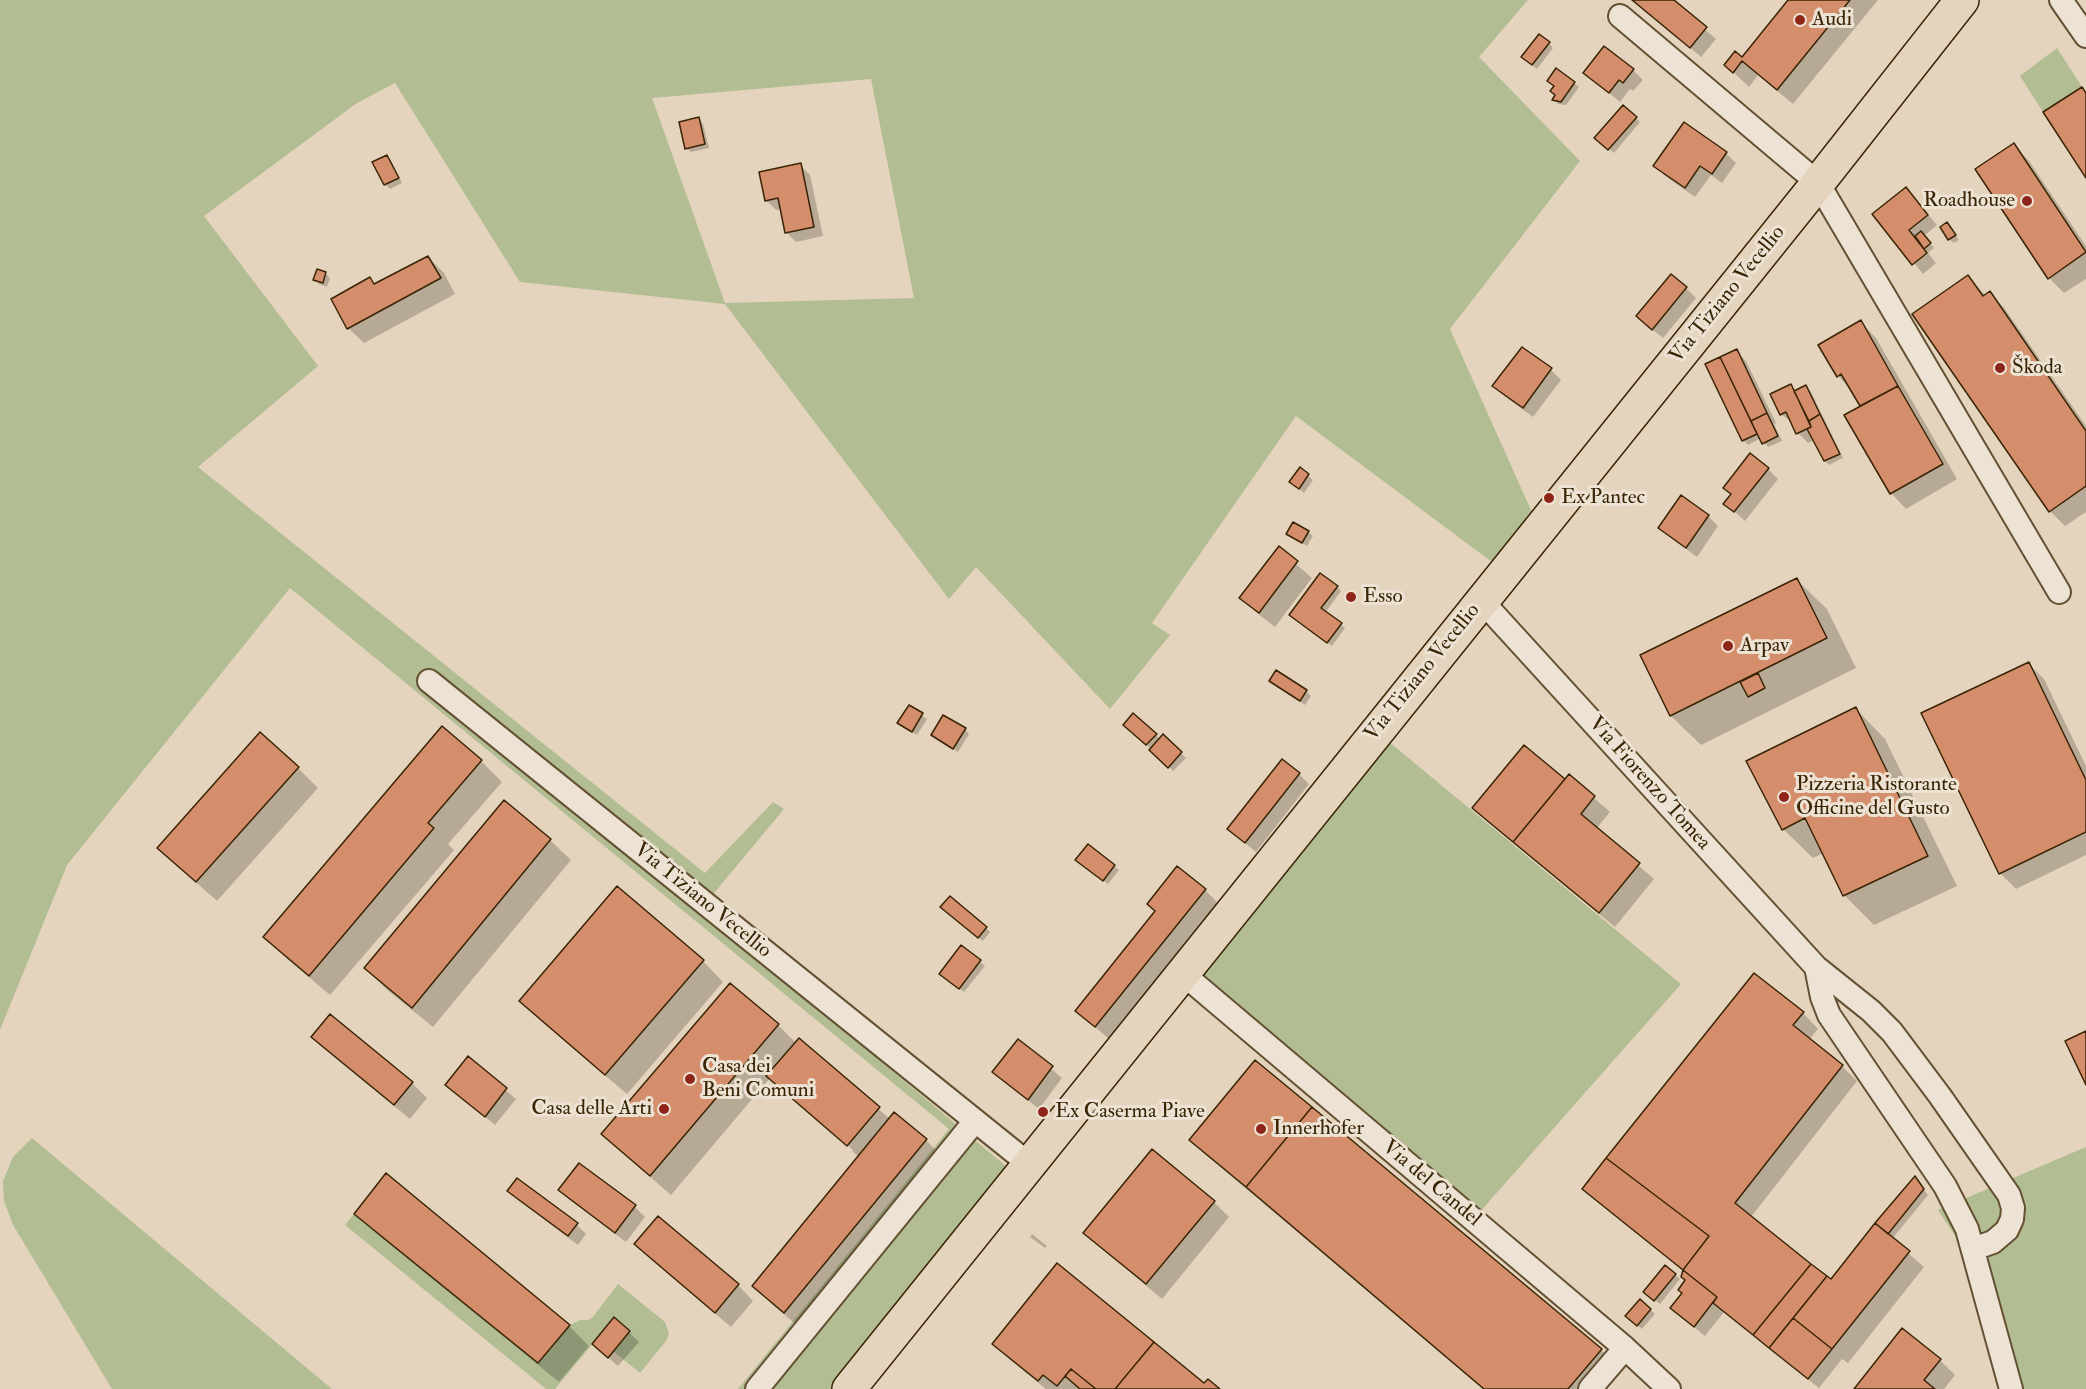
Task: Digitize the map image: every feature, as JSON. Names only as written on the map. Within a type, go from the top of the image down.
[{"type":"main road","name":"Via Tiziano Vecellio","points":[[849,1389],[1818,183],[1962,0]]},
{"type":"street","points":[[2061,0],[2086,36]]},
{"type":"street","points":[[1620,16],[1818,183],[2059,592]]},
{"type":"street","name":"Via Fiorenzo Tomea","points":[[1482,601],[1816,967],[1892,1032],[2009,1195],[2013,1208],[2012,1220],[2007,1230],[1992,1242],[1973,1249]]},
{"type":"street","name":"Via Tiziano Vecellio","points":[[429,681],[1029,1164]]},
{"type":"street","points":[[1816,967],[1822,997],[1829,1015],[1945,1186],[1964,1222],[2011,1389]]},
{"type":"street","name":"Via del Candel","points":[[1182,973],[1625,1348],[1669,1389]]},
{"type":"street","points":[[757,1389],[975,1121]]},
{"type":"street","points":[[1590,1389],[1625,1348]]},
{"type":"green space","points":[[0,0],[1528,0],[1479,57],[1580,161],[1450,329],[1534,517],[1496,565],[1296,416],[1152,623],[1170,635],[1110,709],[976,567],[949,599],[725,304],[520,282],[395,83],[357,103],[204,216],[318,366],[198,467],[705,873],[773,802],[784,809],[700,910],[1007,1167],[866,1389],[738,1389],[949,1129],[290,588],[67,865],[0,1030]],"holes":[[[871,79],[914,298],[725,303],[652,98]]]},
{"type":"green space","points":[[2057,48],[2082,87],[2043,112],[2020,76]]},
{"type":"green space","points":[[1370,726],[1681,984],[1479,1213],[1175,964]]},
{"type":"green space","points":[[32,1138],[332,1389],[112,1389],[13,1225],[4,1201],[3,1181],[13,1157]]},
{"type":"green space","points":[[2086,1147],[2086,1389],[2004,1389],[1955,1236],[1938,1210]]},
{"type":"green space","points":[[354,1214],[538,1363],[570,1325],[592,1318],[618,1284],[665,1322],[669,1334],[640,1373],[613,1351],[614,1318],[555,1389],[546,1389],[345,1225]]},
{"type":"building","points":[[1632,0],[1674,0],[1707,27],[1690,48]]},
{"type":"building","points":[[1788,0],[1850,0],[1777,90],[1742,61],[1733,73],[1724,65],[1735,51],[1742,57]]},
{"type":"building","points":[[1539,34],[1550,42],[1532,65],[1521,57]]},
{"type":"building","points":[[1604,46],[1634,69],[1623,83],[1619,80],[1609,93],[1583,73]]},
{"type":"building","points":[[1556,68],[1575,82],[1561,102],[1552,100],[1555,95],[1550,91],[1554,86],[1547,81]]},
{"type":"building","points":[[2082,87],[2086,93],[2086,178],[2043,112]]},
{"type":"building","points":[[1623,105],[1637,117],[1608,150],[1594,138]]},
{"type":"building","points":[[699,117],[705,144],[685,149],[679,122]]},
{"type":"building","points":[[1684,122],[1727,152],[1712,174],[1700,166],[1685,188],[1653,166]]},
{"type":"building","points":[[2014,143],[2086,252],[2048,279],[1975,169]]},
{"type":"building","points":[[387,155],[399,178],[384,185],[372,162]]},
{"type":"building","points":[[801,163],[814,227],[785,233],[778,198],[765,201],[759,172]]},
{"type":"building","points":[[1906,187],[1928,215],[1909,230],[1927,253],[1912,265],[1872,214]]},
{"type":"building","points":[[1947,222],[1956,235],[1948,240],[1940,227]]},
{"type":"building","points":[[1921,231],[1931,243],[1924,249],[1915,236]]},
{"type":"building","points":[[428,256],[441,278],[347,329],[331,299],[370,277],[374,284]]},
{"type":"building","points":[[317,269],[326,272],[323,283],[313,280]]},
{"type":"building","points":[[1671,274],[1687,287],[1652,330],[1636,316]]},
{"type":"building","points":[[1968,275],[1983,296],[1990,291],[2086,431],[2086,486],[2049,512],[1912,314]]},
{"type":"building","points":[[1861,320],[1898,386],[1860,406],[1841,374],[1837,377],[1818,345]]},
{"type":"building","points":[[1522,347],[1552,368],[1523,408],[1492,386]]},
{"type":"building","points":[[1737,349],[1767,413],[1751,421],[1720,357]]},
{"type":"building","points":[[1720,357],[1757,434],[1742,441],[1705,364]]},
{"type":"building","points":[[1791,384],[1811,427],[1796,434],[1786,412],[1780,415],[1770,394]]},
{"type":"building","points":[[1806,385],[1820,414],[1809,421],[1794,391]]},
{"type":"building","points":[[1898,386],[1943,464],[1890,494],[1844,415]]},
{"type":"building","points":[[1767,413],[1778,436],[1762,444],[1751,421]]},
{"type":"building","points":[[1820,414],[1840,454],[1824,461],[1807,429],[1811,427],[1809,421]]},
{"type":"building","points":[[1750,453],[1769,468],[1734,512],[1723,504],[1731,494],[1723,488]]},
{"type":"building","points":[[1300,467],[1309,474],[1299,489],[1289,482]]},
{"type":"building","points":[[1681,495],[1709,515],[1686,548],[1658,528]]},
{"type":"building","points":[[1293,522],[1309,531],[1302,543],[1286,534]]},
{"type":"building","points":[[1279,546],[1298,561],[1259,613],[1239,598]]},
{"type":"building","points":[[1320,573],[1338,586],[1321,608],[1342,623],[1327,643],[1289,615]]},
{"type":"building","points":[[1797,578],[1827,638],[1670,716],[1640,655]]},
{"type":"building","points":[[2029,662],[2086,780],[2086,832],[1999,874],[1921,713]]},
{"type":"building","points":[[1276,670],[1307,690],[1300,701],[1269,681]]},
{"type":"building","points":[[1758,673],[1765,688],[1748,697],[1740,682]]},
{"type":"building","points":[[909,705],[923,713],[912,732],[897,723]]},
{"type":"building","points":[[1856,707],[1928,856],[1843,896],[1805,818],[1782,830],[1746,761]]},
{"type":"building","points":[[1133,713],[1157,734],[1146,745],[1123,725]]},
{"type":"building","points":[[943,715],[966,728],[953,749],[931,735]]},
{"type":"building","points":[[442,726],[482,760],[428,823],[434,828],[309,976],[263,937]]},
{"type":"building","points":[[260,732],[299,767],[196,882],[157,848]]},
{"type":"building","points":[[1163,734],[1182,752],[1168,768],[1149,750]]},
{"type":"building","points":[[1524,745],[1565,779],[1513,842],[1472,808]]},
{"type":"building","points":[[1282,759],[1300,773],[1245,843],[1227,829]]},
{"type":"building","points":[[1569,774],[1595,796],[1581,814],[1640,863],[1599,913],[1513,842]]},
{"type":"building","points":[[504,800],[551,839],[412,1008],[364,968]]},
{"type":"building","points":[[1088,844],[1115,865],[1103,881],[1075,860]]},
{"type":"building","points":[[1177,866],[1206,889],[1095,1027],[1075,1011],[1155,911],[1147,904]]},
{"type":"building","points":[[617,886],[704,960],[605,1075],[519,1001]]},
{"type":"building","points":[[950,896],[987,927],[978,938],[940,907]]},
{"type":"building","points":[[961,945],[981,960],[959,989],[939,974]]},
{"type":"building","points":[[1754,973],[1804,1012],[1793,1025],[1843,1065],[1735,1203],[1811,1264],[1753,1335],[1713,1303],[1717,1297],[1683,1270],[1709,1236],[1606,1158]]},
{"type":"building","name":"Casa dei Beni Comuni","points":[[730,983],[779,1024],[650,1176],[601,1134]]},
{"type":"building","points":[[330,1014],[413,1082],[394,1105],[311,1037]]},
{"type":"building","points":[[2086,1031],[2086,1085],[2065,1041]]},
{"type":"building","points":[[799,1038],[880,1107],[847,1146],[766,1076]]},
{"type":"building","points":[[1018,1039],[1053,1066],[1028,1100],[992,1072]]},
{"type":"building","points":[[468,1056],[507,1088],[485,1117],[445,1085]]},
{"type":"building","points":[[1255,1060],[1312,1107],[1246,1187],[1189,1140]]},
{"type":"building","points":[[1312,1107],[1602,1349],[1568,1389],[1484,1389],[1246,1187]]},
{"type":"building","points":[[894,1112],[927,1139],[784,1313],[752,1286]]},
{"type":"building","points":[[1152,1149],[1215,1201],[1146,1284],[1083,1233]]},
{"type":"building","points":[[1606,1158],[1709,1236],[1683,1270],[1582,1189]]},
{"type":"building","points":[[579,1163],[636,1205],[615,1233],[558,1190]]},
{"type":"building","points":[[386,1173],[570,1325],[538,1363],[354,1214]]},
{"type":"building","points":[[1915,1176],[1924,1189],[1888,1234],[1875,1223]]},
{"type":"building","points":[[517,1178],[578,1223],[568,1236],[507,1191]]},
{"type":"building","points":[[658,1216],[739,1284],[715,1313],[634,1244]]},
{"type":"building","points":[[1875,1223],[1910,1251],[1832,1349],[1793,1318],[1827,1276],[1831,1279]]},
{"type":"building","points":[[1057,1263],[1154,1342],[1115,1389],[1096,1389],[1071,1369],[1057,1386],[1043,1375],[1038,1381],[992,1344]]},
{"type":"building","points":[[1811,1264],[1827,1276],[1769,1348],[1753,1335]]},
{"type":"building","points":[[1665,1265],[1676,1274],[1654,1301],[1643,1292]]},
{"type":"building","points":[[1683,1270],[1717,1297],[1694,1327],[1670,1308],[1682,1293],[1678,1290],[1685,1280],[1681,1277]]},
{"type":"building","points":[[1640,1299],[1651,1309],[1637,1326],[1625,1316]]},
{"type":"building","points":[[614,1317],[630,1331],[608,1358],[592,1344]]},
{"type":"building","points":[[1793,1318],[1832,1349],[1808,1379],[1769,1348]]},
{"type":"building","points":[[1902,1328],[1941,1359],[1924,1380],[1935,1389],[1854,1389]]},
{"type":"building","points":[[1154,1342],[1204,1383],[1208,1379],[1220,1389],[1115,1389]]},
{"type":"building","points":[[1071,1369],[1096,1389],[1080,1389],[1065,1376]]},
{"type":"place","name":"Audi","points":[[1800,20]]},
{"type":"place","name":"Roadhouse","points":[[2027,201]]},
{"type":"place","name":"Škoda","points":[[2000,368]]},
{"type":"place","name":"Ex Pantec","points":[[1549,498]]},
{"type":"place","name":"Esso","points":[[1351,597]]},
{"type":"place","name":"Arpav","points":[[1728,646]]},
{"type":"place","name":"Pizzeria Ristorante Officine del Gusto","points":[[1784,797]]},
{"type":"place","name":"Casa dei Beni Comuni","points":[[690,1079]]},
{"type":"place","name":"Casa delle Arti","points":[[664,1109]]},
{"type":"place","name":"Ex Caserma Piave","points":[[1043,1112]]},
{"type":"place","name":"Innerhofer","points":[[1261,1129]]}]
